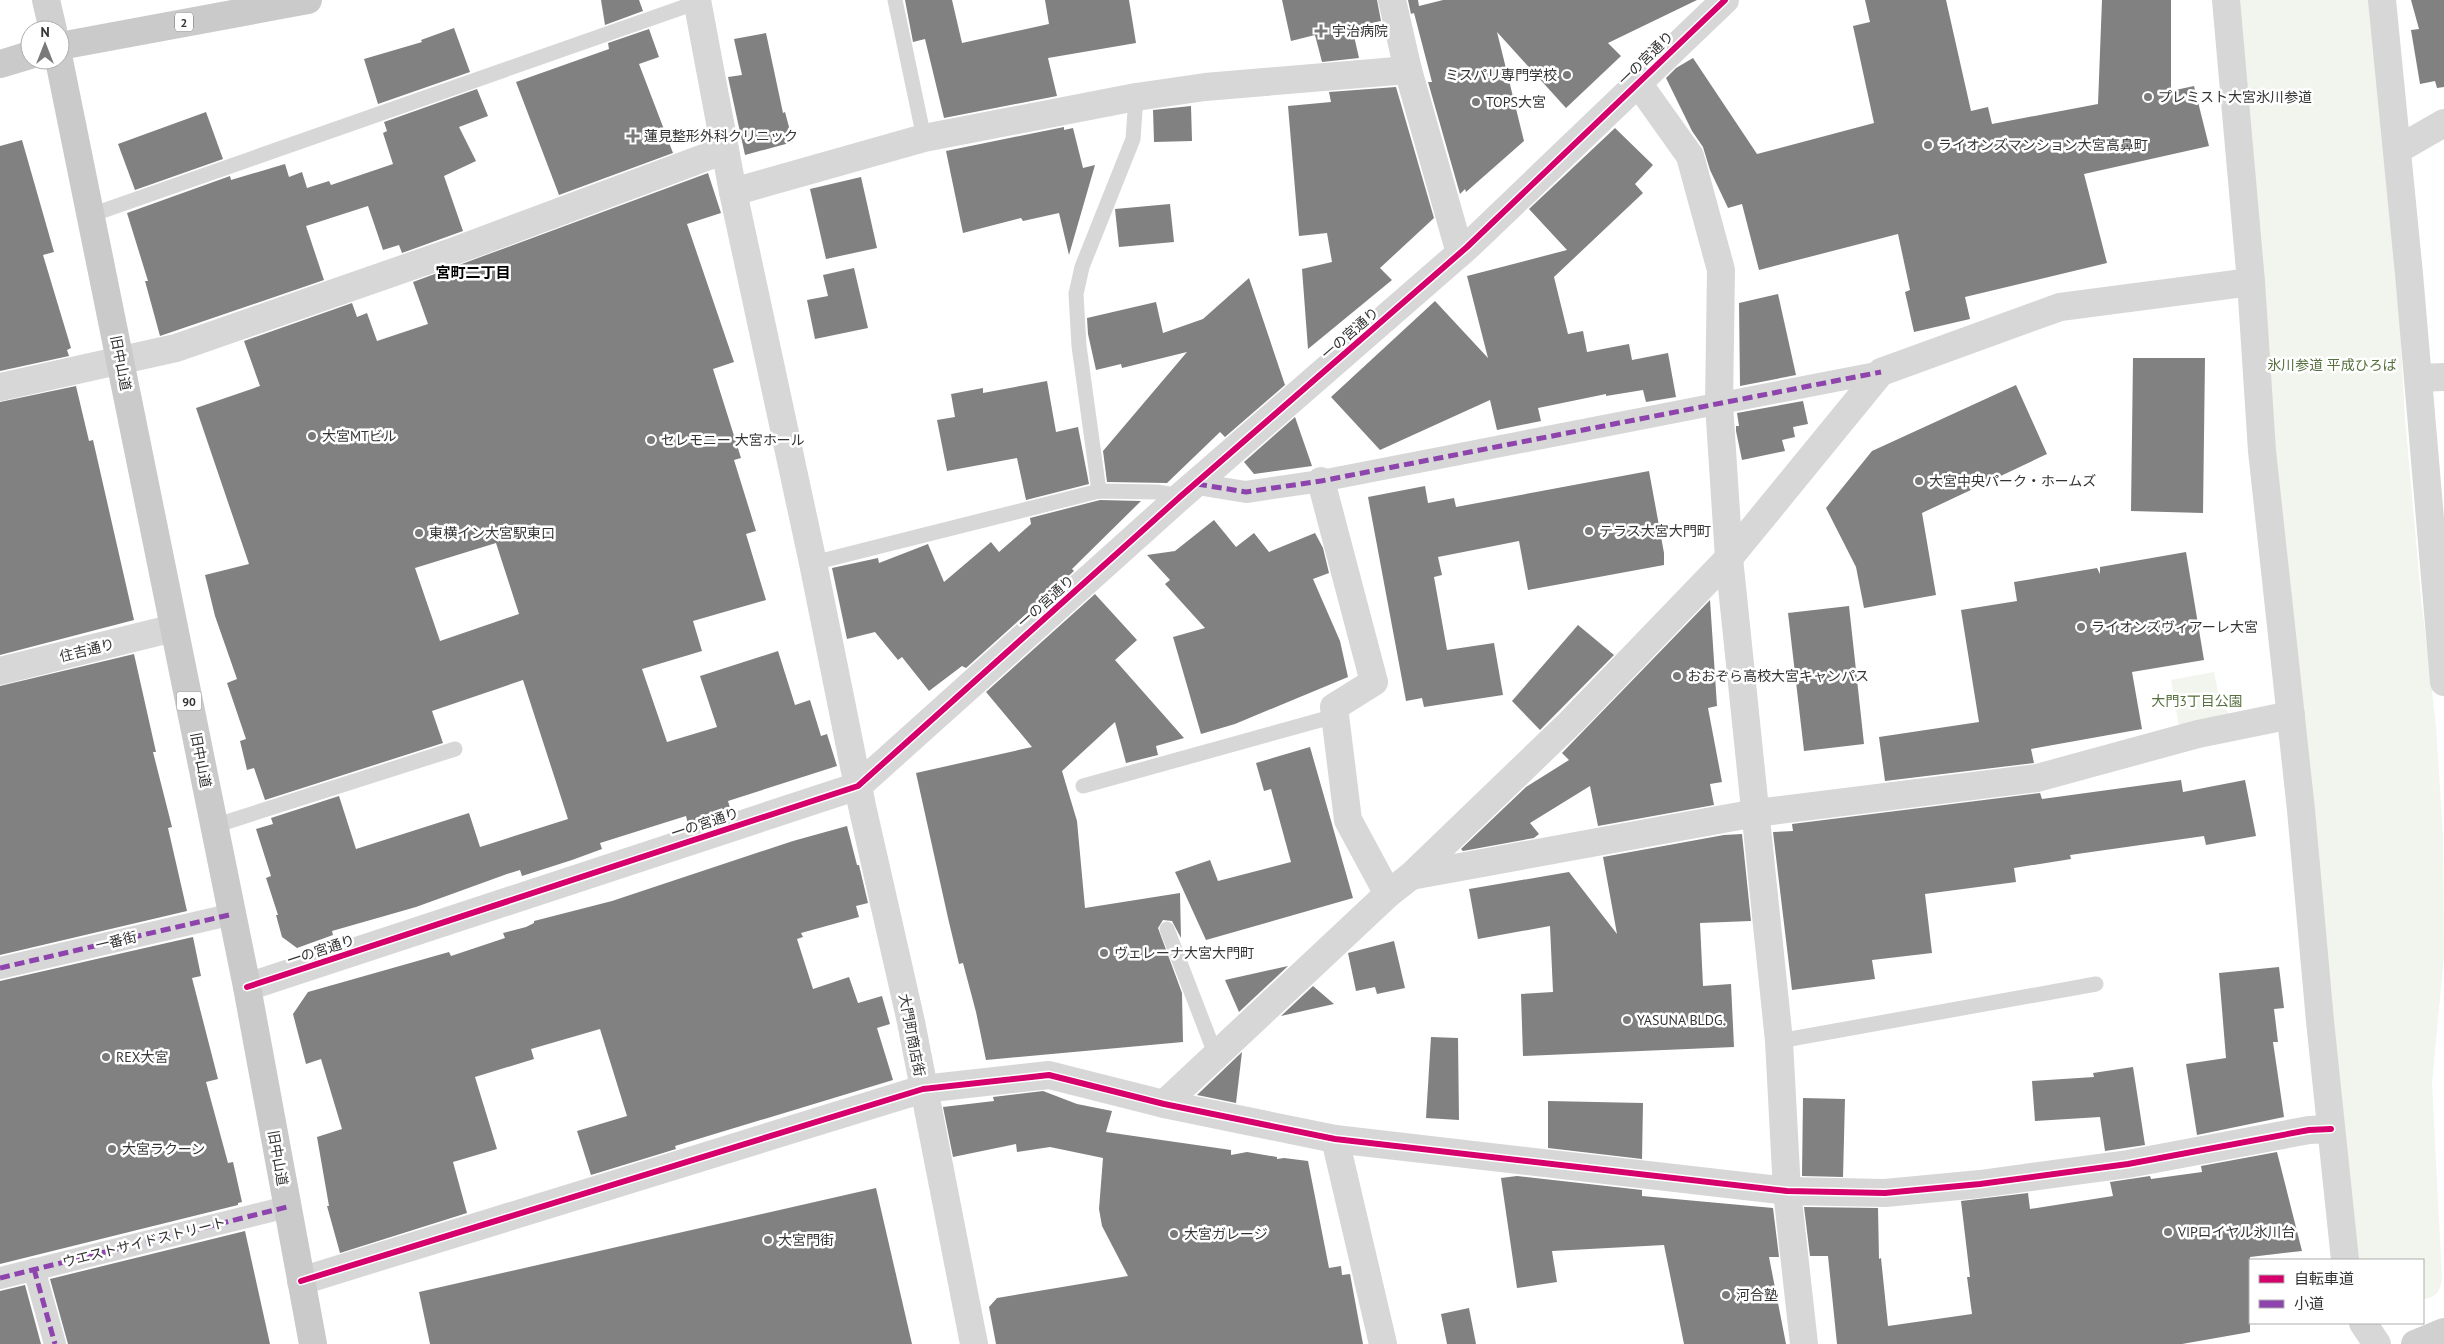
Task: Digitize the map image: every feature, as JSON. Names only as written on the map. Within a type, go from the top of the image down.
[{"type":"main road","points":[[46,0],[51,20]]},
{"type":"main road","name":"2","points":[[70,44],[308,0]]},
{"type":"main road","points":[[0,64],[20,58]]},
{"type":"main road","name":"旧中山道","points":[[61,70],[233,914],[313,1344]]},
{"type":"main road","points":[[2415,1344],[2444,1332]]},
{"type":"street","points":[[1392,0],[1408,70],[1460,253]]},
{"type":"street","name":"一の宮通り","points":[[247,987],[858,786],[1189,490],[1460,253],[1725,0]]},
{"type":"street","points":[[2226,0],[2251,282],[2262,451],[2291,715],[2345,1259]]},
{"type":"street","points":[[2382,0],[2397,150],[2431,378],[2444,682]]},
{"type":"street","name":"大門町商店街","points":[[697,1],[733,192],[813,563],[858,786],[911,1022],[974,1344]]},
{"type":"street","points":[[733,192],[924,138],[1136,97],[1205,87],[1408,70]]},
{"type":"street","points":[[1638,83],[1690,156],[1721,270],[1719,404],[1729,558],[1779,1041],[1787,1190],[1804,1344]]},
{"type":"street","points":[[2397,150],[2444,124]]},
{"type":"street","points":[[0,387],[186,345],[449,253],[725,150]]},
{"type":"street","points":[[1189,490],[1246,492],[1322,481],[1719,404],[1881,372],[2060,307],[2251,282]]},
{"type":"street","points":[[1164,1104],[1388,894],[1411,876],[1571,722],[1729,558],[1881,372]]},
{"type":"street","points":[[1322,481],[1374,682],[1334,708],[1348,820],[1388,894]]},
{"type":"street","name":"住吉通り","points":[[0,671],[174,628]]},
{"type":"street","points":[[1411,876],[1756,813],[2037,778],[2198,734],[2291,715]]},
{"type":"street","name":"一番街","points":[[0,968],[233,914]]},
{"type":"street","points":[[301,1281],[923,1090],[1049,1075],[1164,1104],[1335,1139],[1787,1190],[1884,1193],[1980,1184],[2128,1164],[2309,1130],[2331,1129]]},
{"type":"street","points":[[1335,1139],[1383,1344]]},
{"type":"street","name":"ウエストサイドストリート","points":[[0,1278],[287,1207]]},
{"type":"street","points":[[34,1269],[55,1344]]},
{"type":"street","points":[[2364,1324],[2377,1344]]},
{"type":"lane","points":[[895,0],[924,138]]},
{"type":"lane","points":[[91,215],[697,1]]},
{"type":"lane","points":[[1098,491],[1079,346],[1076,294],[1082,267],[1133,139],[1136,97]]},
{"type":"lane","points":[[813,563],[1098,491],[1157,492],[1189,490]]},
{"type":"lane","points":[[1083,786],[1334,716]]},
{"type":"lane","points":[[214,826],[455,749]]},
{"type":"lane","points":[[1167,929],[1216,1056]]},
{"type":"lane","points":[[1779,1041],[2096,984]]},
{"type":"green space","name":"氷川参道 平成ひろば","points":[[2232,0],[2372,0],[2400,327],[2405,419],[2421,597],[2436,726],[2443,836],[2444,955],[2432,1083],[2442,1279],[2440,1287],[2437,1294],[2424,1299],[2424,1259],[2351,1259]]},
{"type":"green space","name":"大門3丁目公園","points":[[2214,672],[2219,697],[2230,716],[2179,727],[2171,680]]},
{"type":"building","points":[[601,0],[639,0],[643,11],[605,25]]},
{"type":"building","points":[[905,0],[952,0],[962,43],[1049,24],[1045,0],[1129,0],[1136,43],[1048,58],[1057,96],[944,118],[925,39],[913,42]]},
{"type":"building","name":"宇治病院","points":[[1282,0],[1377,0],[1381,21],[1352,27],[1359,58],[1322,62],[1315,35],[1291,41]]},
{"type":"building","points":[[1408,0],[1418,0],[1419,6],[1443,0],[1697,0],[1608,43],[1621,56],[1566,108],[1497,32],[1524,141],[1466,192],[1465,189],[1460,194],[1428,82],[1432,82],[1414,13],[1411,14]]},
{"type":"building","points":[[1865,0],[1946,0],[1971,111],[1988,107],[1992,124],[2098,104],[2102,0],[2171,0],[2171,91],[2194,86],[2209,146],[2084,174],[2107,263],[1965,297],[1970,319],[1914,332],[1905,292],[1910,290],[1898,234],[1759,270],[1742,204],[1728,208],[1710,170],[1703,147],[1692,131],[1666,78],[1676,68],[1693,58],[1757,154],[1874,123],[1853,26],[1870,22]]},
{"type":"building","points":[[2411,0],[2444,0],[2444,87],[2437,88],[2435,81],[2420,84],[2411,30],[2419,29]]},
{"type":"building","points":[[454,28],[470,72],[378,104],[364,59],[422,42],[421,40]]},
{"type":"building","points":[[649,29],[659,57],[639,64],[673,153],[559,195],[516,82],[609,49],[608,43]]},
{"type":"building","points":[[766,33],[783,113],[785,112],[793,142],[745,155],[728,77],[742,75],[734,39]]},
{"type":"building","points":[[1396,87],[1434,218],[1380,268],[1392,280],[1308,349],[1302,269],[1332,262],[1327,233],[1299,236],[1288,106],[1331,102],[1329,92]]},
{"type":"building","points":[[477,89],[488,116],[459,127],[476,161],[444,176],[463,231],[402,253],[399,245],[383,250],[368,206],[306,226],[324,280],[160,336],[145,281],[148,281],[127,213],[230,176],[231,180],[285,164],[289,177],[302,172],[307,188],[329,181],[331,185],[393,164],[383,133],[387,131],[384,122]]},
{"type":"building","points":[[1191,106],[1192,141],[1154,142],[1153,110]]},
{"type":"building","points":[[206,112],[223,159],[135,190],[118,144]]},
{"type":"building","points":[[1064,127],[1064,130],[1073,128],[1083,168],[1095,165],[1069,255],[1059,213],[1023,221],[1021,218],[963,233],[946,151]]},
{"type":"building","points":[[1615,128],[1653,165],[1635,184],[1643,193],[1554,277],[1568,334],[1583,331],[1587,352],[1629,344],[1632,360],[1668,353],[1676,397],[1646,402],[1643,390],[1606,396],[1606,394],[1538,408],[1541,421],[1497,430],[1490,400],[1380,450],[1331,397],[1435,301],[1488,358],[1467,276],[1567,250],[1529,209]]},
{"type":"building","points":[[22,140],[54,252],[43,255],[71,348],[67,350],[69,356],[0,371],[0,146]]},
{"type":"building","points":[[708,173],[721,213],[687,224],[734,362],[713,369],[741,458],[734,460],[756,531],[746,534],[766,600],[693,621],[702,651],[642,669],[667,742],[717,727],[700,676],[778,651],[795,705],[810,700],[821,736],[827,734],[837,766],[728,801],[731,811],[688,824],[686,816],[600,843],[602,849],[572,860],[522,876],[520,870],[507,874],[416,907],[332,931],[333,935],[297,948],[282,937],[276,915],[278,915],[266,878],[271,876],[256,829],[273,824],[271,818],[339,796],[356,849],[469,813],[480,847],[568,819],[523,680],[432,711],[443,743],[265,800],[254,768],[247,770],[240,741],[246,739],[227,683],[237,679],[215,616],[205,575],[249,564],[196,408],[260,386],[244,341],[352,303],[357,317],[367,313],[377,341],[428,324],[413,282]],"holes":[[[496,543],[519,614],[440,641],[415,568]]]},
{"type":"building","points":[[861,177],[877,248],[826,259],[810,189]]},
{"type":"building","points":[[1170,204],[1174,242],[1119,247],[1115,209]]},
{"type":"building","points":[[854,268],[868,328],[815,339],[807,300],[828,296],[823,275]]},
{"type":"building","points":[[1249,278],[1285,385],[1225,437],[1220,432],[1167,483],[1107,482],[1103,451],[1187,352],[1122,368],[1121,364],[1096,370],[1088,334],[1087,318],[1156,302],[1163,333],[1203,319]]},
{"type":"building","points":[[1778,294],[1796,375],[1740,386],[1739,303]]},
{"type":"building","points":[[2133,358],[2205,358],[2203,513],[2131,511]]},
{"type":"building","points":[[1047,381],[1056,432],[1078,427],[1089,484],[1026,500],[1017,458],[947,471],[937,420],[955,417],[951,394],[983,388],[983,393]]},
{"type":"building","name":"大宮中央パーク・ホームズ","points":[[2016,385],[2047,454],[1922,513],[1936,595],[1864,608],[1856,567],[1826,508],[1872,451]]},
{"type":"building","points":[[76,386],[89,441],[93,440],[134,620],[0,655],[0,402]]},
{"type":"building","points":[[1803,401],[1808,424],[1793,427],[1795,437],[1782,440],[1785,451],[1742,460],[1736,431],[1736,426],[1739,426],[1737,413]]},
{"type":"building","points":[[1295,417],[1312,466],[1254,474],[1244,462]]},
{"type":"building","points":[[1649,471],[1664,553],[1664,565],[1528,590],[1519,541],[1438,557],[1442,575],[1434,577],[1447,650],[1494,643],[1503,695],[1424,707],[1422,698],[1406,701],[1368,497],[1425,486],[1428,503],[1454,498],[1456,507]]},
{"type":"building","points":[[1100,500],[1141,501],[1072,569],[1074,571],[966,668],[962,666],[929,691],[902,657],[898,660],[875,632],[847,639],[832,568],[878,558],[879,563],[928,544],[944,582],[991,542],[999,552],[1031,524],[1030,518]]},
{"type":"building","points":[[1214,520],[1236,547],[1254,533],[1269,552],[1315,533],[1323,548],[1329,573],[1313,579],[1340,641],[1348,677],[1235,724],[1201,734],[1173,637],[1205,628],[1165,584],[1170,580],[1147,555],[1175,551]]},
{"type":"building","points":[[2186,552],[2204,660],[2132,672],[2142,729],[2031,749],[2034,763],[1885,781],[1879,737],[1979,722],[1961,610],[2017,601],[2014,582],[2097,568],[2100,574],[2100,567]]},
{"type":"building","points":[[1095,594],[1137,640],[1115,660],[1184,738],[1156,746],[1158,755],[1126,763],[1115,722],[1062,771],[1077,821],[1085,908],[1180,893],[1181,938],[1172,921],[1163,920],[1158,928],[1182,993],[1183,1042],[986,1060],[963,963],[959,964],[916,773],[1032,747],[986,692]]},
{"type":"building","points":[[1710,600],[1717,706],[1708,708],[1722,782],[1710,784],[1714,805],[1598,826],[1590,786],[1530,823],[1539,834],[1534,838],[1463,851],[1461,849],[1526,787],[1569,760],[1562,753]]},
{"type":"building","points":[[1849,606],[1864,744],[1804,751],[1788,613]]},
{"type":"building","points":[[1578,625],[1614,655],[1540,730],[1512,701]]},
{"type":"building","points":[[134,654],[156,752],[153,752],[172,827],[168,828],[187,911],[0,955],[0,686]]},
{"type":"building","points":[[1310,747],[1353,898],[1206,940],[1175,872],[1210,860],[1218,881],[1291,862],[1271,789],[1264,791],[1256,763]]},
{"type":"building","points":[[2181,780],[2183,792],[2245,780],[2256,836],[2206,845],[2204,836],[2070,855],[2071,859],[2014,868],[2016,882],[1925,894],[1932,953],[1872,960],[1875,979],[1792,990],[1773,832],[1793,831],[1792,824],[2040,793],[2042,799]]},
{"type":"building","points":[[847,826],[868,903],[856,906],[859,917],[801,933],[803,937],[797,939],[813,989],[849,977],[858,1003],[882,996],[890,1024],[877,1028],[893,1080],[675,1146],[676,1149],[591,1175],[577,1131],[627,1116],[600,1029],[531,1049],[534,1059],[475,1077],[497,1149],[453,1162],[467,1213],[340,1253],[327,1206],[329,1206],[317,1137],[342,1129],[321,1059],[306,1064],[293,1014],[308,992],[449,952],[451,956],[505,938],[503,933],[526,927],[534,923],[534,921],[612,901],[793,841]]},
{"type":"building","points":[[1742,834],[1751,921],[1700,923],[1703,986],[1731,984],[1734,1047],[1523,1056],[1521,994],[1553,992],[1550,926],[1478,939],[1469,889],[1569,872],[1617,934],[1603,857],[1724,835]]},
{"type":"building","points":[[193,937],[201,976],[192,978],[218,1079],[206,1082],[228,1163],[233,1162],[242,1202],[238,1203],[238,1205],[0,1264],[0,981]]},
{"type":"building","points":[[1394,941],[1405,988],[1377,994],[1375,987],[1356,991],[1348,953]]},
{"type":"building","points":[[1288,966],[1239,1012],[1225,980]]},
{"type":"building","points":[[2279,967],[2284,1008],[2274,1009],[2278,1042],[2273,1042],[2284,1117],[2197,1135],[2186,1064],[2226,1058],[2219,973]]},
{"type":"building","points":[[1313,986],[1334,1004],[1281,1016]]},
{"type":"building","points":[[1431,1037],[1458,1038],[1459,1120],[1426,1118]]},
{"type":"building","points":[[1242,1052],[1236,1103],[1197,1095]]},
{"type":"building","points":[[2133,1067],[2145,1145],[2105,1151],[2100,1117],[2035,1121],[2032,1081],[2094,1077],[2093,1073]]},
{"type":"building","points":[[1043,1091],[1077,1104],[1112,1111],[1106,1132],[1231,1150],[1231,1155],[1247,1152],[1277,1157],[1277,1159],[1308,1161],[1329,1268],[1341,1266],[1342,1275],[1350,1274],[1363,1344],[996,1344],[989,1307],[997,1298],[1128,1276],[1102,1226],[1099,1209],[1103,1158],[1050,1147],[1017,1152],[1016,1144],[953,1157],[943,1107],[994,1101],[993,1097]]},
{"type":"building","points":[[1803,1098],[1845,1099],[1843,1177],[1802,1176]]},
{"type":"building","points":[[1548,1101],[1643,1103],[1642,1159],[1548,1148]]},
{"type":"building","points":[[2277,1152],[2302,1251],[2250,1257],[2250,1332],[2182,1344],[1837,1344],[1828,1256],[1810,1256],[1804,1207],[1878,1208],[1879,1259],[1881,1258],[1888,1326],[1972,1314],[1967,1277],[1970,1277],[1961,1201],[2028,1193],[2030,1209],[2113,1196],[2110,1182],[2150,1176],[2151,1179],[2202,1172],[2201,1166]]},
{"type":"building","name":"河合塾","points":[[1517,1176],[1642,1190],[1642,1196],[1773,1208],[1779,1257],[1769,1257],[1786,1344],[1684,1344],[1664,1245],[1552,1251],[1557,1282],[1517,1288],[1501,1178]]},
{"type":"building","name":"大宮門街","points":[[876,1188],[912,1344],[430,1344],[419,1292]]},
{"type":"building","points":[[245,1231],[270,1344],[68,1344],[50,1279]]},
{"type":"building","points":[[25,1285],[41,1344],[0,1344],[0,1291]]},
{"type":"building","points":[[1469,1308],[1476,1344],[1447,1344],[1441,1314]]},
{"type":"marked path","points":[[1197,484],[1246,492],[1321,481],[1881,372]]},
{"type":"marked path","points":[[0,968],[233,914]]},
{"type":"marked path","points":[[0,1278],[287,1207]]},
{"type":"marked path","points":[[34,1269],[55,1344]]},
{"type":"cycle path","points":[[247,987],[858,786],[1181,496],[1467,247],[1725,0]]},
{"type":"cycle path","points":[[301,1281],[923,1089],[1049,1075],[1164,1104],[1335,1139],[1787,1191],[1885,1193],[1980,1184],[2128,1164],[2309,1130],[2331,1129]]},
{"type":"place","name":"宇治病院","points":[[1321,31]]},
{"type":"place","name":"ミスパリ専門学校","points":[[1567,75]]},
{"type":"place","name":"プレミスト大宮氷川参道","points":[[2148,97]]},
{"type":"place","name":"TOPS大宮","points":[[1476,102]]},
{"type":"place","name":"蓮見整形外科クリニック","points":[[633,136]]},
{"type":"place","name":"ライオンズマンション大宮高鼻町","points":[[1928,145]]},
{"type":"place","name":"大宮MTビル","points":[[312,436]]},
{"type":"place","name":"セレモニー 大宮ホール","points":[[651,440]]},
{"type":"place","name":"大宮中央パーク・ホームズ","points":[[1919,481]]},
{"type":"place","name":"テラス大宮大門町","points":[[1589,531]]},
{"type":"place","name":"東横イン大宮駅東口","points":[[419,533]]},
{"type":"place","name":"ライオンズヴィアーレ大宮","points":[[2081,627]]},
{"type":"place","name":"おおぞら高校大宮キャンパス","points":[[1677,676]]},
{"type":"place","name":"ヴェレーナ大宮大門町","points":[[1104,953]]},
{"type":"place","name":"YASUNA BLDG.","points":[[1627,1020]]},
{"type":"place","name":"REX大宮","points":[[106,1057]]},
{"type":"place","name":"大宮ラクーン","points":[[112,1149]]},
{"type":"place","name":"VIPロイヤル氷川台","points":[[2168,1232]]},
{"type":"place","name":"大宮ガレージ","points":[[1174,1234]]},
{"type":"place","name":"大宮門街","points":[[768,1240]]},
{"type":"place","name":"河合塾","points":[[1726,1295]]},
{"type":"district","name":"宮町二丁目","points":[[473,272]]}]
